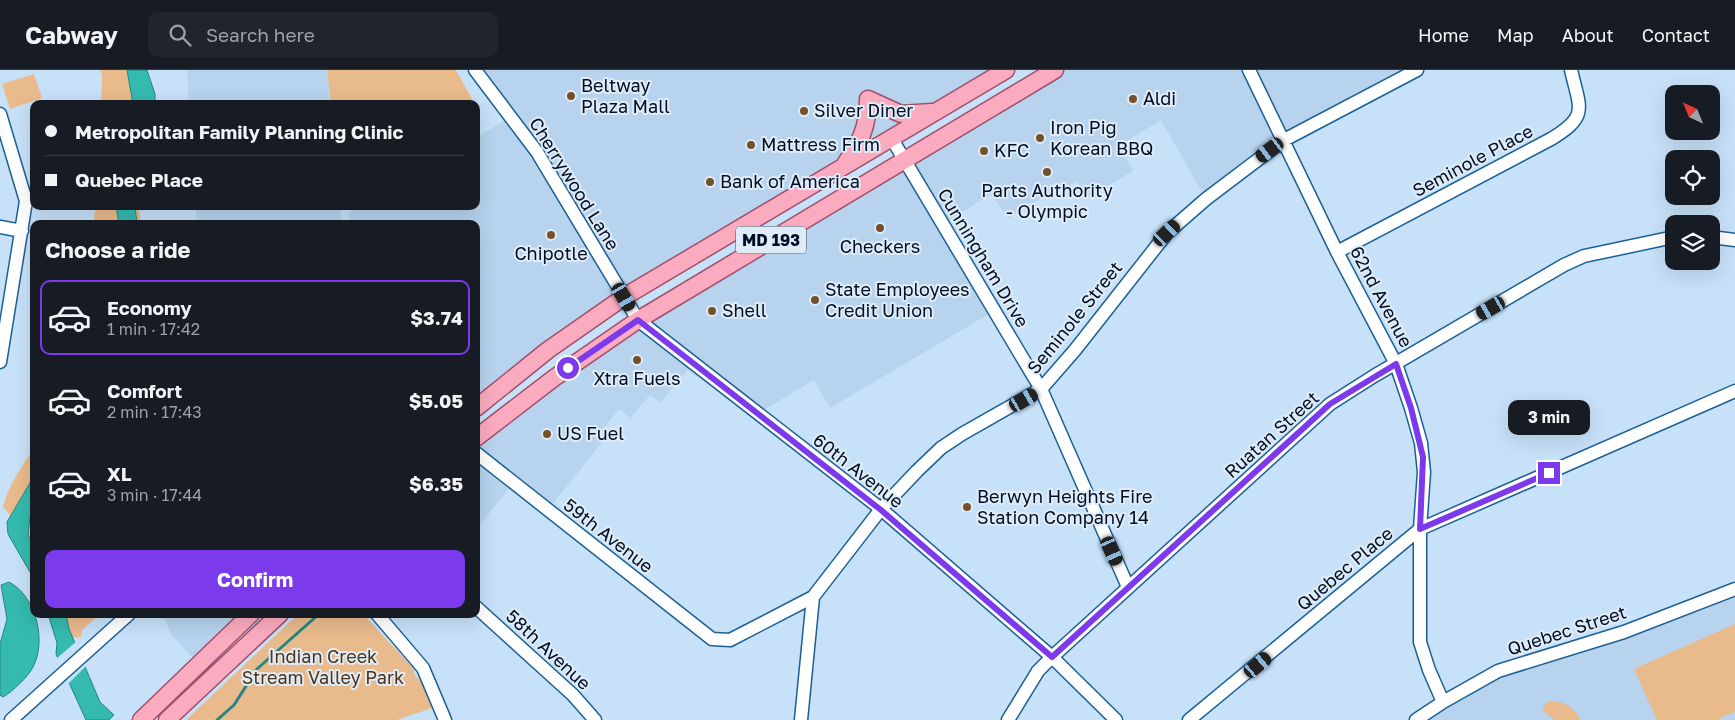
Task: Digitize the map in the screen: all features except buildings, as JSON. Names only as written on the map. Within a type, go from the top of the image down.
[{"type":"main road","name":"MD 193","points":[[480,405],[548,350],[624,297],[892,140],[1006,70]]},
{"type":"main road","name":"MD 193","points":[[480,435],[536,392],[638,320],[1055,70]]},
{"type":"main road","points":[[840,170],[862,140],[867,125],[868,100],[901,114],[916,115],[940,110]]},
{"type":"main road","points":[[141,720],[247,618]]},
{"type":"main road","points":[[167,720],[276,618]]},
{"type":"street","name":"Cherrywood Lane","points":[[475,70],[537,152],[638,320]]},
{"type":"street","name":"62nd Avenue","points":[[1249,70],[1337,252],[1396,364],[1411,408],[1423,457],[1420,529],[1420,642],[1429,670],[1443,702]]},
{"type":"street","name":"Seminole Street","points":[[812,596],[881,510],[942,448],[1040,389],[1075,350],[1167,233],[1206,199],[1284,140],[1417,70]]},
{"type":"street","name":"Seminole Place","points":[[1337,252],[1551,139],[1568,128],[1577,118],[1580,110],[1571,70]]},
{"type":"street","points":[[0,362],[3,320],[26,210],[24,191],[1,122]]},
{"type":"street","name":"Cunningham Drive","points":[[892,140],[1040,389],[1128,587]]},
{"type":"street","points":[[0,227],[22,231]]},
{"type":"street","points":[[1720,238],[1735,240]]},
{"type":"street","name":"Ruatan Street","points":[[1008,720],[1038,671],[1052,657],[1330,404],[1564,265],[1584,256],[1665,239]]},
{"type":"street","name":"60th Avenue","points":[[638,320],[881,510],[1052,657],[1116,720]]},
{"type":"street","name":"Quebec Place","points":[[1189,720],[1420,529],[1735,391]]},
{"type":"street","name":"59th Avenue","points":[[480,456],[706,636],[730,640],[812,596]]},
{"type":"street","name":"Quebec Street","points":[[1416,720],[1443,702],[1498,671],[1624,632],[1735,589]]},
{"type":"street","points":[[801,720],[812,596]]},
{"type":"street","name":"58th Avenue","points":[[480,611],[573,695],[595,720]]},
{"type":"street","points":[[11,720],[124,618]]},
{"type":"street","points":[[380,618],[423,668],[445,720]]},
{"type":"shaded area","points":[[127,70],[147,70],[155,94],[155,100],[132,100]]},
{"type":"shaded area","points":[[187,70],[327,70],[330,100],[189,100]]},
{"type":"shaded area","points":[[475,70],[1006,70],[712,245],[480,405],[480,220],[349,220],[349,213],[354,210],[480,210],[480,136],[510,117]]},
{"type":"shaded area","points":[[1055,70],[1414,70],[1284,140],[1206,199],[1161,120],[1119,146],[1133,171],[1087,198],[1077,181],[1047,199],[1045,196],[1008,218],[991,194],[942,225],[994,311],[830,408],[814,380],[757,414],[693,364],[660,403],[650,395],[630,418],[619,409],[598,435],[604,440],[547,511],[513,483],[480,525],[480,435],[536,392]]},
{"type":"shaded area","points":[[117,210],[135,210],[137,220],[118,220]]},
{"type":"shaded area","points":[[196,210],[340,210],[342,220],[197,220]]},
{"type":"shaded area","points":[[30,483],[28,535],[30,538],[30,572],[8,534],[7,522]]},
{"type":"shaded area","points":[[9,582],[26,598],[30,605],[30,618],[35,618],[39,632],[37,656],[31,671],[20,684],[3,697],[0,695],[0,644],[7,619],[1,585]]},
{"type":"shaded area","points":[[1735,589],[1735,720],[1416,720],[1477,682]]},
{"type":"shaded area","points":[[49,618],[67,618],[69,629],[100,702],[114,715],[109,720],[86,720],[56,654],[57,643]]},
{"type":"shaded area","points":[[164,618],[247,618],[199,664],[173,637]]},
{"type":"green space","points":[[100,70],[141,70],[144,100],[101,100],[102,76]]},
{"type":"green space","points":[[327,70],[456,70],[473,100],[331,100]]},
{"type":"green space","points":[[34,74],[42,98],[30,100],[30,102],[10,109],[2,84]]},
{"type":"green space","points":[[95,210],[139,210],[141,220],[94,220]]},
{"type":"green space","points":[[30,453],[30,548],[23,530],[3,507],[20,469]]},
{"type":"green space","points":[[59,618],[96,618],[82,630],[81,637],[65,638]]},
{"type":"green space","name":"Indian Creek Stream Valley Park","points":[[294,618],[367,618],[414,669],[414,674],[429,690],[435,707],[397,720],[186,720]]},
{"type":"green space","points":[[1735,624],[1735,712],[1716,720],[1657,720],[1634,669]]},
{"type":"green space","points":[[1548,701],[1567,705],[1575,711],[1580,720],[1555,720],[1542,710]]},
{"type":"pier","points":[[77,641],[87,665],[68,684],[56,659]]},
{"type":"waterway","points":[[217,720],[234,705],[257,669],[314,618]]},
{"type":"place","name":"Beltway Plaza Mall","points":[[571,96]]},
{"type":"place","name":"Aldi","points":[[1133,99]]},
{"type":"place","name":"Silver Diner","points":[[804,111]]},
{"type":"place","name":"Iron Pig Korean BBQ","points":[[1040,138]]},
{"type":"place","name":"Mattress Firm","points":[[751,145]]},
{"type":"place","name":"KFC","points":[[984,151]]},
{"type":"place","name":"Parts Authority - Olympic","points":[[1047,172]]},
{"type":"place","name":"Bank of America","points":[[710,182]]},
{"type":"place","name":"Checkers","points":[[880,228]]},
{"type":"place","name":"Chipotle","points":[[551,235]]},
{"type":"place","name":"State Employees Credit Union","points":[[815,300]]},
{"type":"place","name":"Shell","points":[[712,311]]},
{"type":"place","name":"Xtra Fuels","points":[[637,360]]},
{"type":"place","name":"US Fuel","points":[[547,434]]},
{"type":"place","name":"Berwyn Heights Fire Station Company 14","points":[[967,507]]},
{"type":"route","points":[[568,368],[638,320],[881,510],[1052,657],[1214,512],[1330,404],[1396,364],[1421,443],[1424,472],[1420,529],[1549,473]]}]
